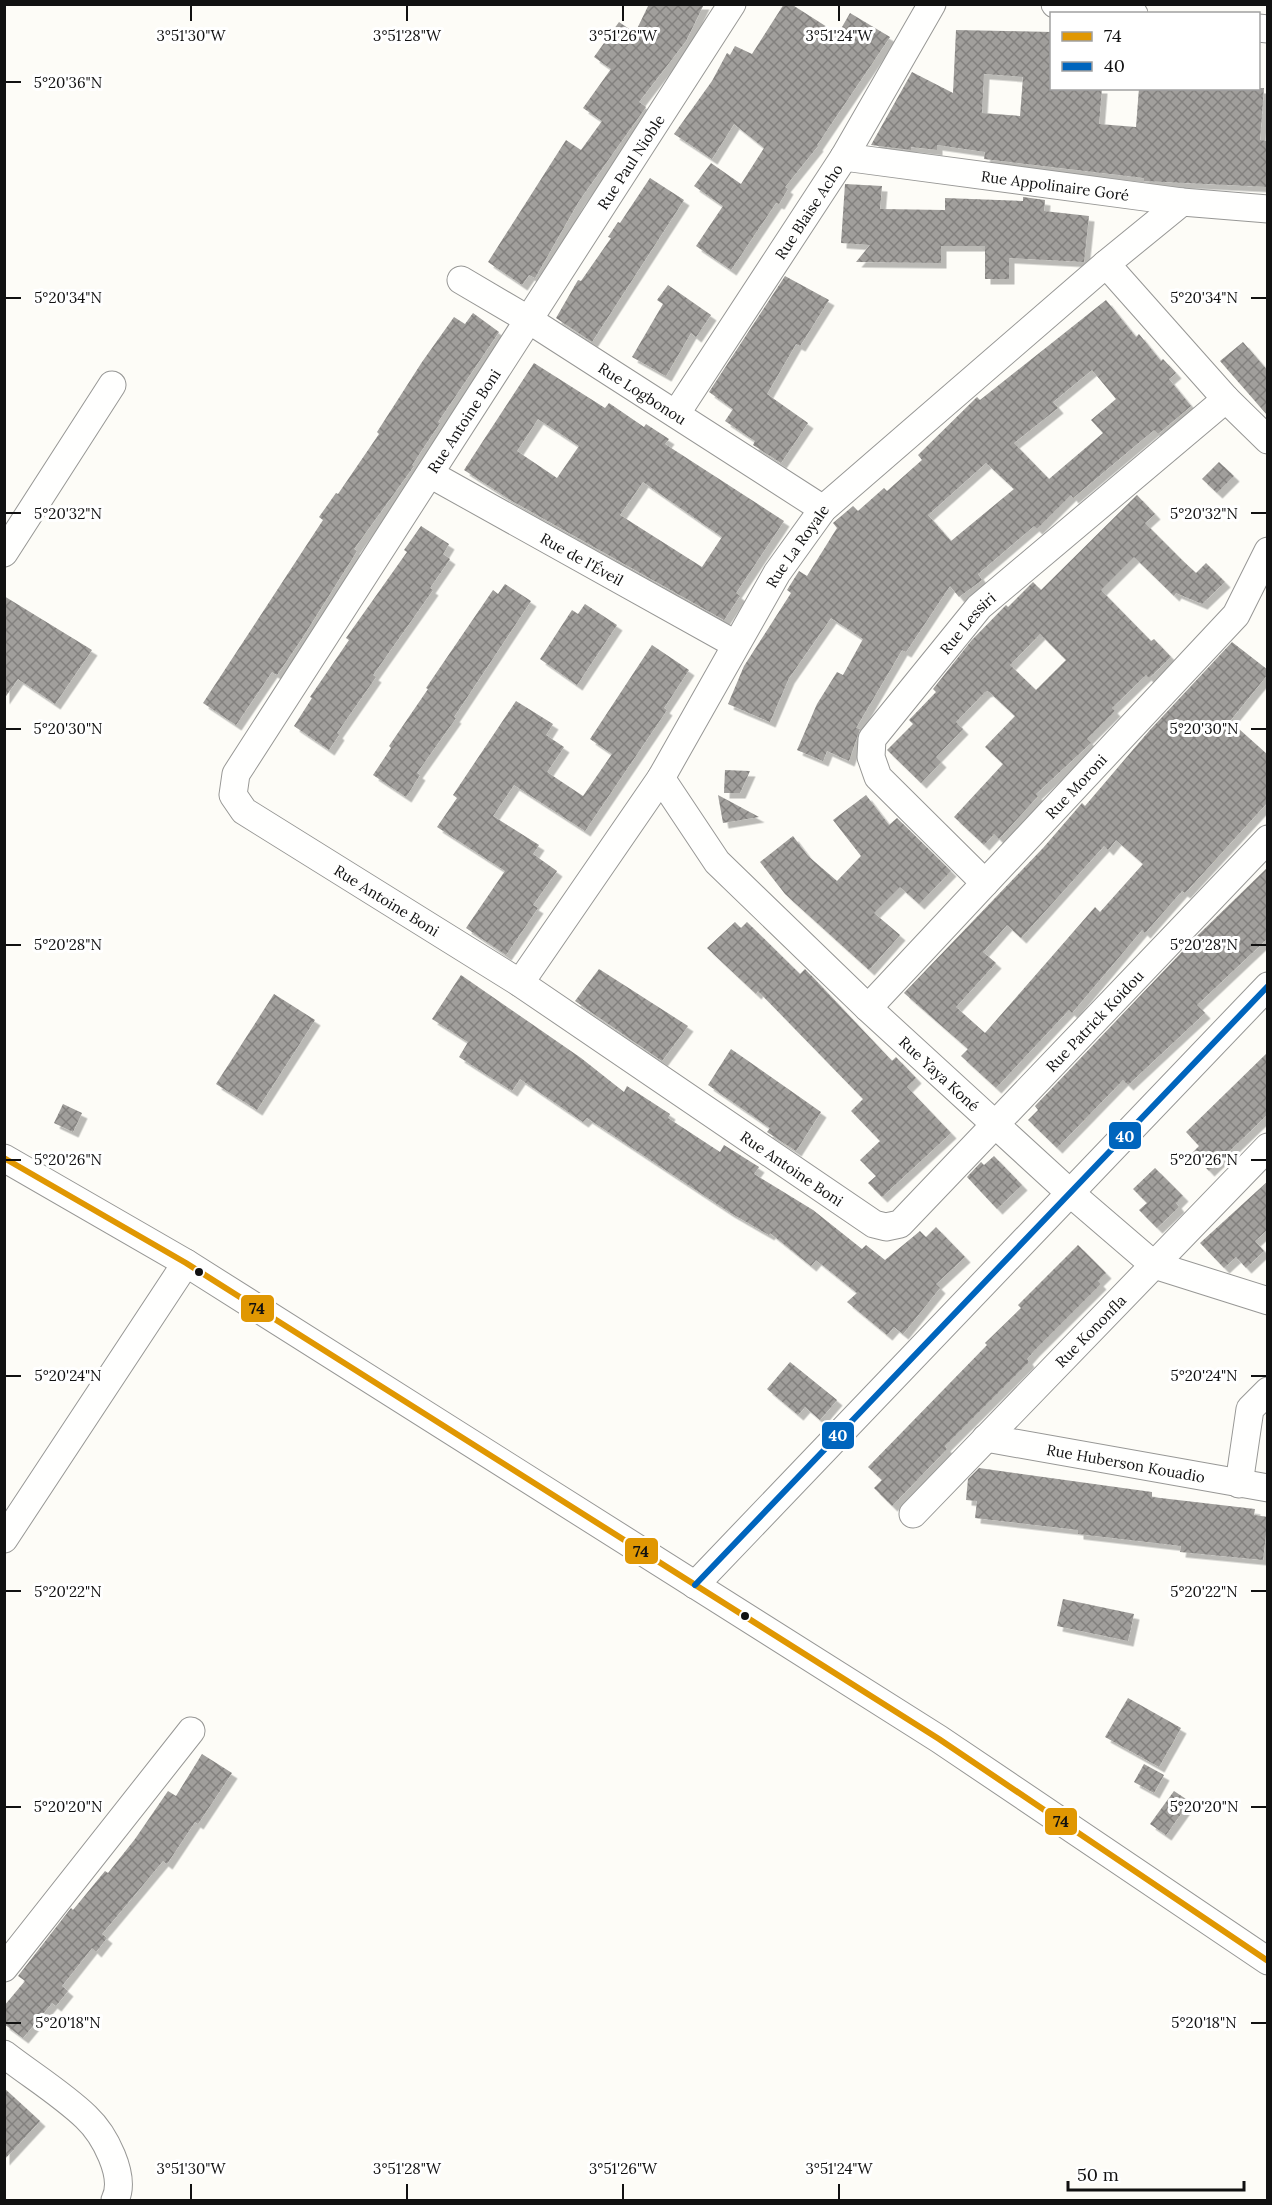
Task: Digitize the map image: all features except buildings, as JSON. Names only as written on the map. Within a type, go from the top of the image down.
[{"type":"street","name":"Rue Paul Nioble","points":[[529,320],[732,4]]},
{"type":"street","name":"Rue Blaise Acho","points":[[676,414],[844,157],[932,4]]},
{"type":"street","points":[[1055,4],[1118,12]]},
{"type":"street","name":"Rue Appolinaire Goré","points":[[844,157],[1182,202],[1268,209]]},
{"type":"street","name":"Rue La Royale","points":[[520,984],[661,778],[777,573],[823,509],[1106,264],[1182,202]]},
{"type":"street","points":[[1106,264],[1226,399],[1268,440]]},
{"type":"street","name":"Rue Logbonou","points":[[461,280],[529,320],[823,509]]},
{"type":"street","name":"Rue Antoine Boni","points":[[529,320],[236,774],[232,795],[244,811],[520,984],[874,1224],[886,1227],[900,1224],[995,1123]]},
{"type":"street","points":[[4,553],[112,385]]},
{"type":"street","name":"Rue Lessiri","points":[[985,883],[878,777],[871,757],[872,739],[979,607],[1226,399]]},
{"type":"street","name":"Rue de l'Éveil","points":[[430,474],[735,644]]},
{"type":"street","name":"Rue Moroni","points":[[868,1008],[1236,615],[1268,551]]},
{"type":"street","name":"Rue Yaya Koné","points":[[661,778],[717,862],[868,1008],[1069,1192],[1154,1265],[1268,1301]]},
{"type":"street","name":"Rue Patrick Koidou","points":[[995,1123],[1268,839]]},
{"type":"street","points":[[695,1585],[1268,986]]},
{"type":"street","name":"Rue Kononfla","points":[[913,1514],[1268,1147]]},
{"type":"street","points":[[4,1158],[186,1263],[939,1739],[1268,1961]]},
{"type":"street","points":[[4,1539],[186,1263]]},
{"type":"street","points":[[1239,1484],[1250,1409],[1268,1391]]},
{"type":"street","name":"Rue Huberson Kouadio","points":[[986,1438],[1268,1488]]},
{"type":"street","points":[[4,1968],[190,1731]]},
{"type":"street","points":[[4,2054],[87,2118],[109,2151],[120,2178],[115,2200]]},
{"type":"transit line","name":"40","points":[[695,1585],[1268,986]]},
{"type":"transit line","name":"74","points":[[4,1158],[186,1263],[939,1739],[1268,1961]]}]
